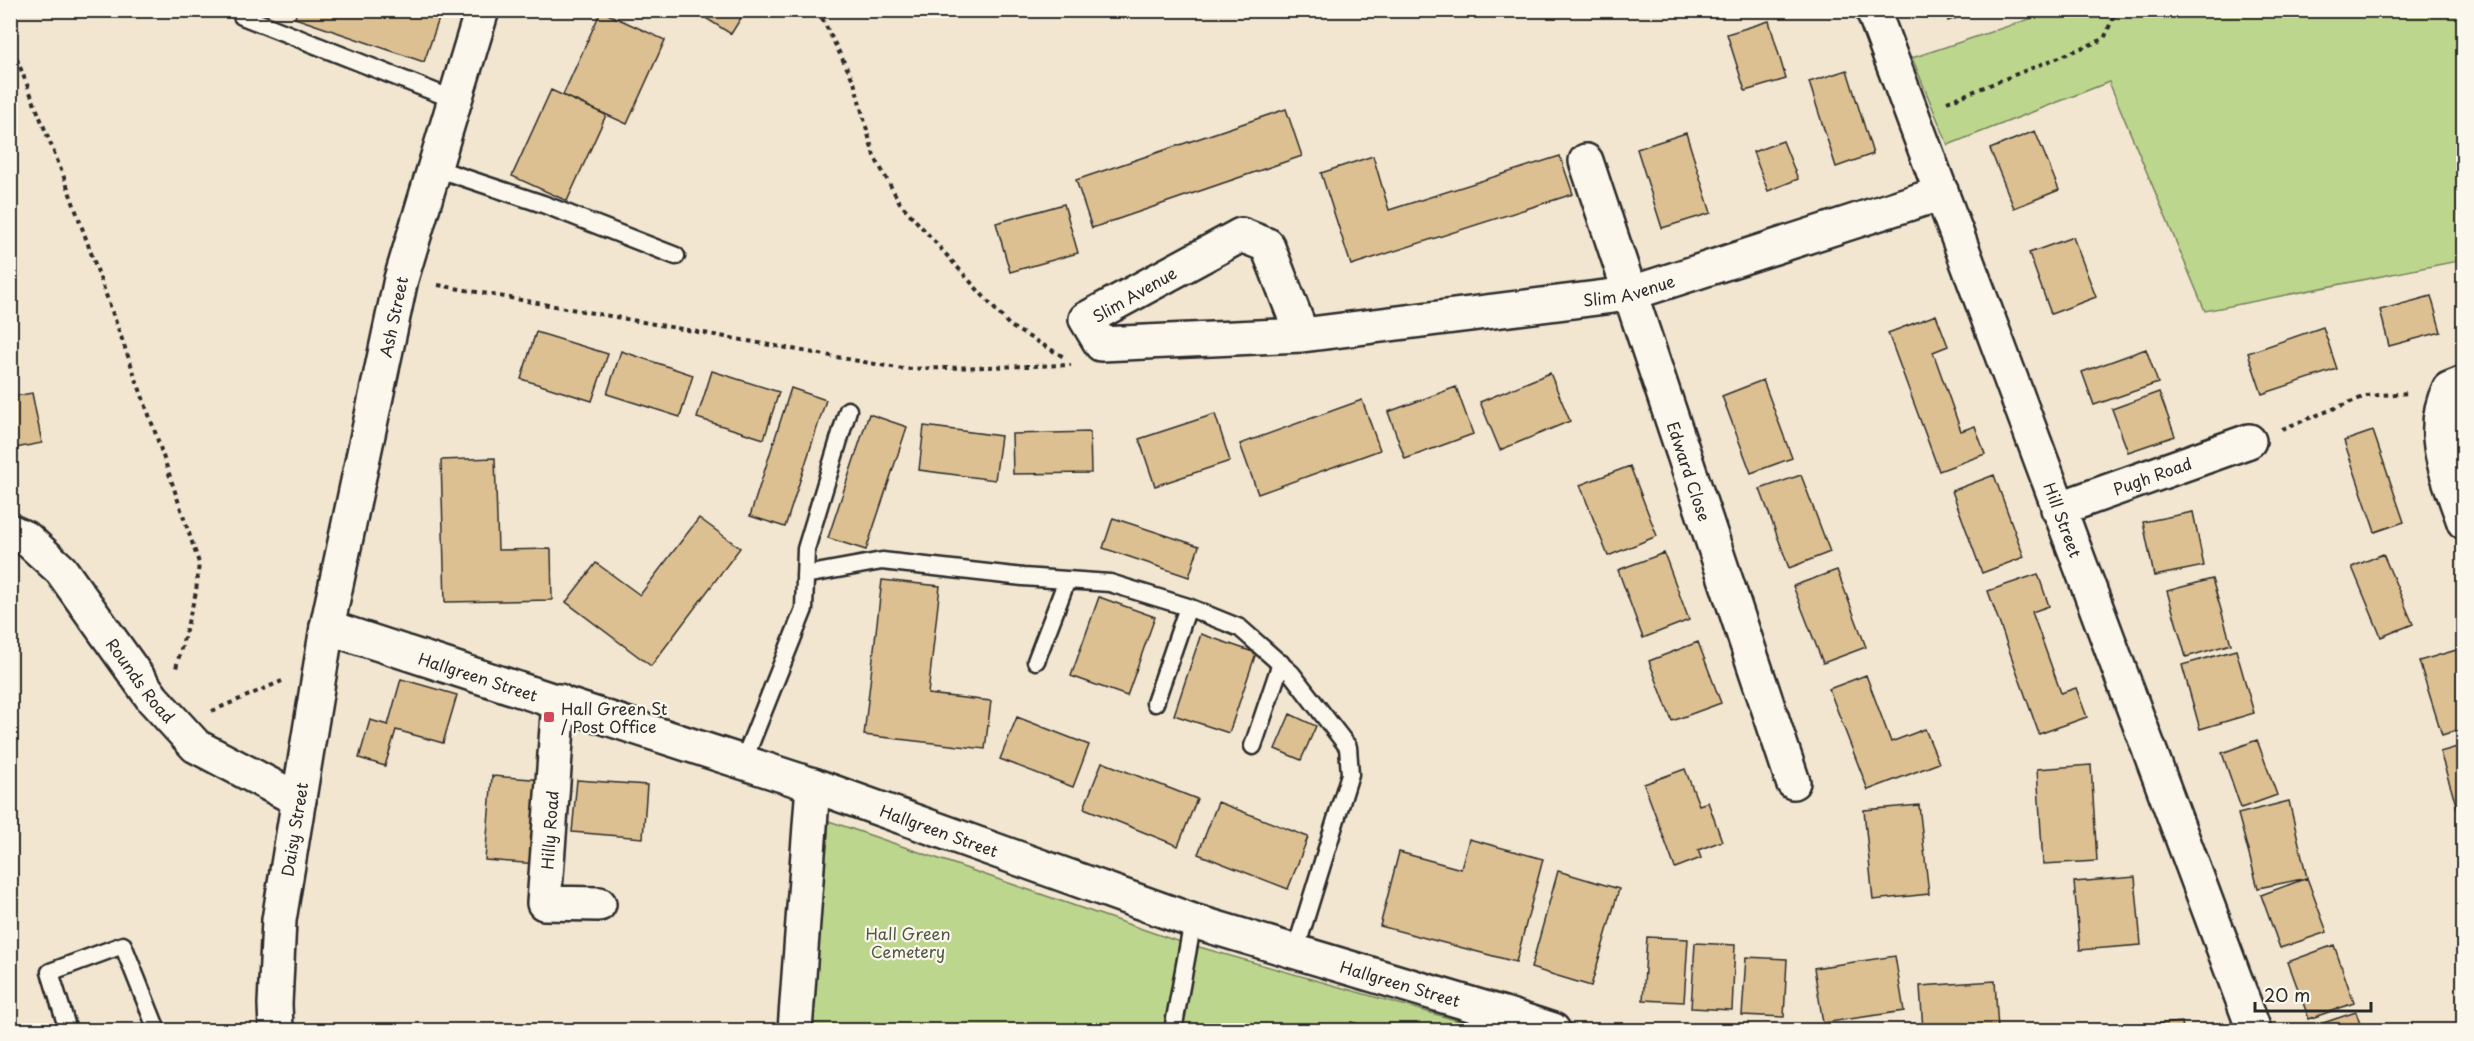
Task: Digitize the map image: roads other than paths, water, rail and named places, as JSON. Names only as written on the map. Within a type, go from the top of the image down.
[{"type":"street","name":"Ash Street","points":[[327,627],[401,279],[482,10]]},
{"type":"street","name":"Hill Street","points":[[1873,10],[2254,1030]]},
{"type":"street","name":"Edward Close","points":[[1586,161],[1793,782]]},
{"type":"street","name":"Slim Avenue","points":[[1302,335],[1267,245],[1241,235],[1086,319],[1101,344],[1302,335],[1629,294],[1942,194]]},
{"type":"street","points":[[2456,386],[2439,416],[2442,459],[2463,522]]},
{"type":"street","name":"Pugh Road","points":[[2058,509],[2249,441]]},
{"type":"street","name":"Rounds Road","points":[[10,531],[27,540],[61,570],[153,699],[196,746],[298,800]]},
{"type":"street","name":"Daisy Street","points":[[276,1030],[279,920],[327,627]]},
{"type":"street","name":"Hallgreen Street","points":[[327,627],[813,785],[1193,921],[1552,1030]]},
{"type":"street","name":"Hilly Road","points":[[559,701],[544,903],[599,904]]},
{"type":"street","points":[[795,1030],[813,785]]},
{"type":"lane","points":[[243,10],[242,16],[418,88],[455,100]]},
{"type":"lane","points":[[435,168],[543,204],[676,256]]},
{"type":"lane","points":[[743,762],[804,609],[806,549],[848,410]]},
{"type":"lane","points":[[805,575],[882,561],[1067,580],[1110,582],[1188,607],[1240,628],[1291,673],[1348,747],[1350,774],[1295,952]]},
{"type":"lane","points":[[1036,662],[1067,580]]},
{"type":"lane","points":[[1155,703],[1188,607]]},
{"type":"lane","points":[[1253,746],[1281,663]]},
{"type":"lane","points":[[1173,1030],[1193,921]]},
{"type":"lane","points":[[68,1030],[50,972],[123,945],[157,1030]]},
{"type":"place","name":"Hall Green St / Post Office","points":[[549,717]]},
{"type":"park label","name":"Hall Green Cemetery","points":[[908,942]]}]
